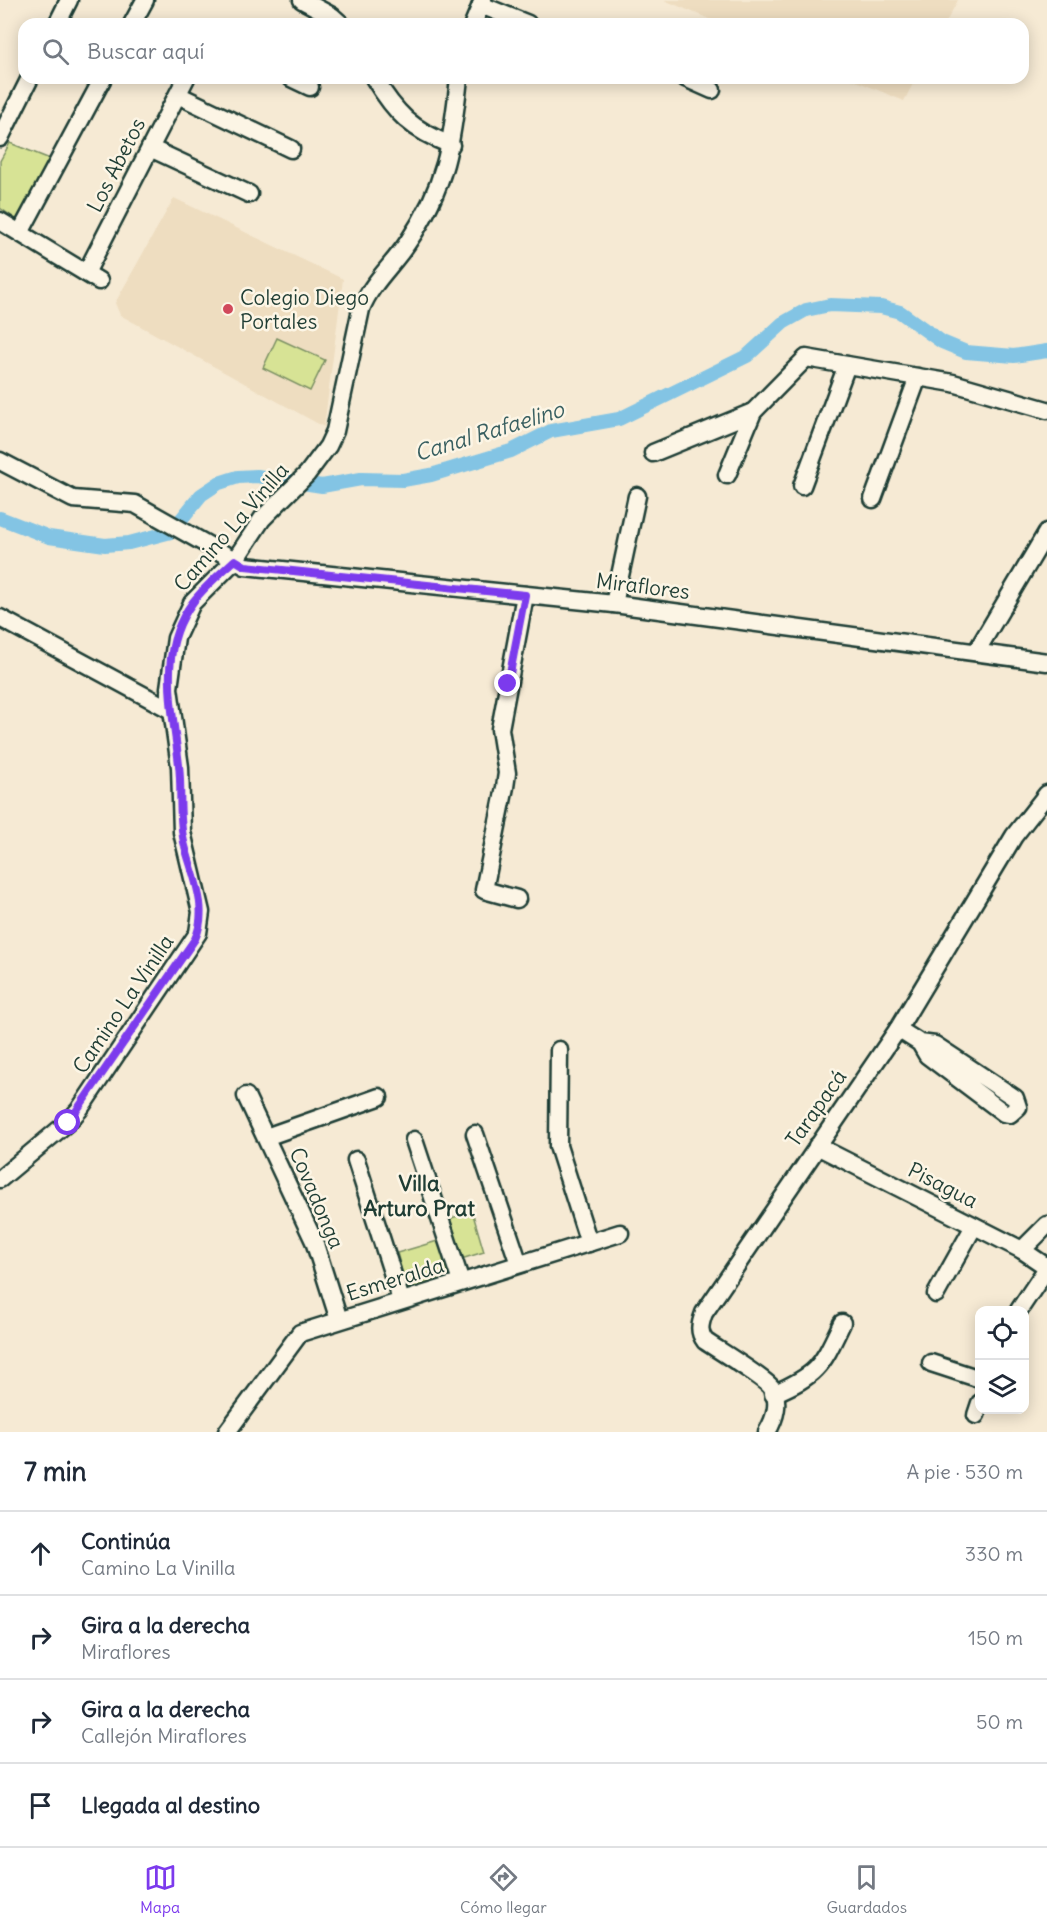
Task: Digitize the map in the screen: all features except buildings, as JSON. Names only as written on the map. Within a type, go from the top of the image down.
[{"type":"street","points":[[60,18],[69,0]]},
{"type":"street","points":[[135,18],[145,0]]},
{"type":"street","points":[[302,0],[333,18]]},
{"type":"street","points":[[336,18],[339,0]]},
{"type":"street","points":[[475,18],[482,2],[515,18]]},
{"type":"street","points":[[0,138],[27,84]]},
{"type":"street","points":[[0,221],[20,233],[100,84]]},
{"type":"street","name":"Los Abetos","points":[[20,233],[93,277],[150,148],[183,84]]},
{"type":"street","points":[[304,84],[310,87]]},
{"type":"street","points":[[378,84],[402,117],[430,137],[451,145]]},
{"type":"street","name":"Camino La Vinilla","points":[[0,1179],[68,1123],[79,1110],[198,933],[201,912],[182,832],[180,767],[171,710],[170,666],[180,626],[199,594],[235,560],[262,519],[306,475],[328,446],[335,431],[361,309],[366,296],[414,233],[438,188],[451,145],[458,84]]},
{"type":"street","points":[[698,84],[712,90]]},
{"type":"street","points":[[178,95],[291,149]]},
{"type":"street","points":[[150,148],[249,194]]},
{"type":"street","points":[[728,475],[753,412],[806,358],[953,383],[1047,410]]},
{"type":"street","points":[[802,486],[847,365]]},
{"type":"street","points":[[873,499],[918,377]]},
{"type":"street","points":[[653,453],[753,412]]},
{"type":"street","name":"Miraflores","points":[[0,461],[73,499],[135,504],[245,566],[614,604],[1047,662]]},
{"type":"street","points":[[614,604],[637,496]]},
{"type":"street","points":[[976,652],[1047,532]]},
{"type":"street","points":[[517,899],[484,890],[507,773],[500,729],[525,595]]},
{"type":"street","points":[[1,621],[171,710]]},
{"type":"street","name":"Tarapacá","points":[[774,1394],[771,1387],[705,1341],[700,1335],[704,1313],[898,1029],[1014,836],[1047,794]]},
{"type":"street","points":[[898,1029],[920,1043],[935,1045],[1015,1098],[1018,1107],[1014,1113],[1005,1113],[927,1055],[920,1043]]},
{"type":"street","points":[[559,1050],[558,1146],[589,1243]]},
{"type":"street","name":"Covadonga","points":[[246,1096],[314,1241],[339,1320]]},
{"type":"street","points":[[266,1137],[378,1097]]},
{"type":"street","points":[[475,1134],[519,1264]]},
{"type":"street","points":[[414,1140],[461,1282]]},
{"type":"street","name":"Pisagua","points":[[817,1146],[1022,1250],[1047,1268]]},
{"type":"street","points":[[356,1160],[402,1300]]},
{"type":"street","points":[[1022,1250],[1047,1225]]},
{"type":"street","points":[[936,1294],[974,1226]]},
{"type":"street","name":"Esmeralda","points":[[227,1432],[300,1333],[620,1233]]},
{"type":"street","points":[[1022,1306],[1047,1268]]},
{"type":"street","points":[[767,1432],[775,1414],[774,1394],[801,1382],[820,1366],[842,1323]]},
{"type":"street","points":[[931,1363],[975,1377]]},
{"type":"shaded area","points":[[664,0],[958,0],[948,18],[707,18]]},
{"type":"shaded area","points":[[863,84],[913,84],[904,101]]},
{"type":"shaded area","name":"Colegio Diego Portales","points":[[174,198],[343,279],[324,427],[120,315],[115,303]]},
{"type":"green space","points":[[10,143],[50,159],[19,221],[0,208],[0,161]]},
{"type":"green space","points":[[277,338],[325,360],[310,391],[263,368]]},
{"type":"green space","points":[[472,1211],[484,1252],[461,1259],[449,1219]]},
{"type":"green space","points":[[441,1240],[454,1278],[408,1293],[397,1253]]},
{"type":"waterway","name":"Canal Rafaelino","points":[[0,518],[49,537],[105,545],[129,543],[171,532],[201,495],[219,483],[238,477],[257,476],[322,486],[361,479],[403,480],[431,475],[511,451],[551,431],[619,419],[747,356],[783,323],[806,310],[830,305],[881,307],[900,312],[942,342],[966,352],[1014,356],[1047,351]]},
{"type":"place","name":"Colegio Diego Portales","points":[[228,309]]},
{"type":"district","name":"Villa Arturo Prat","points":[[419,1196]]},
{"type":"route","points":[[68,1123],[195,939],[200,926],[200,904],[182,832],[180,767],[171,710],[169,677],[172,653],[180,626],[192,603],[207,586],[235,560],[245,566],[525,595],[508,684]]}]
